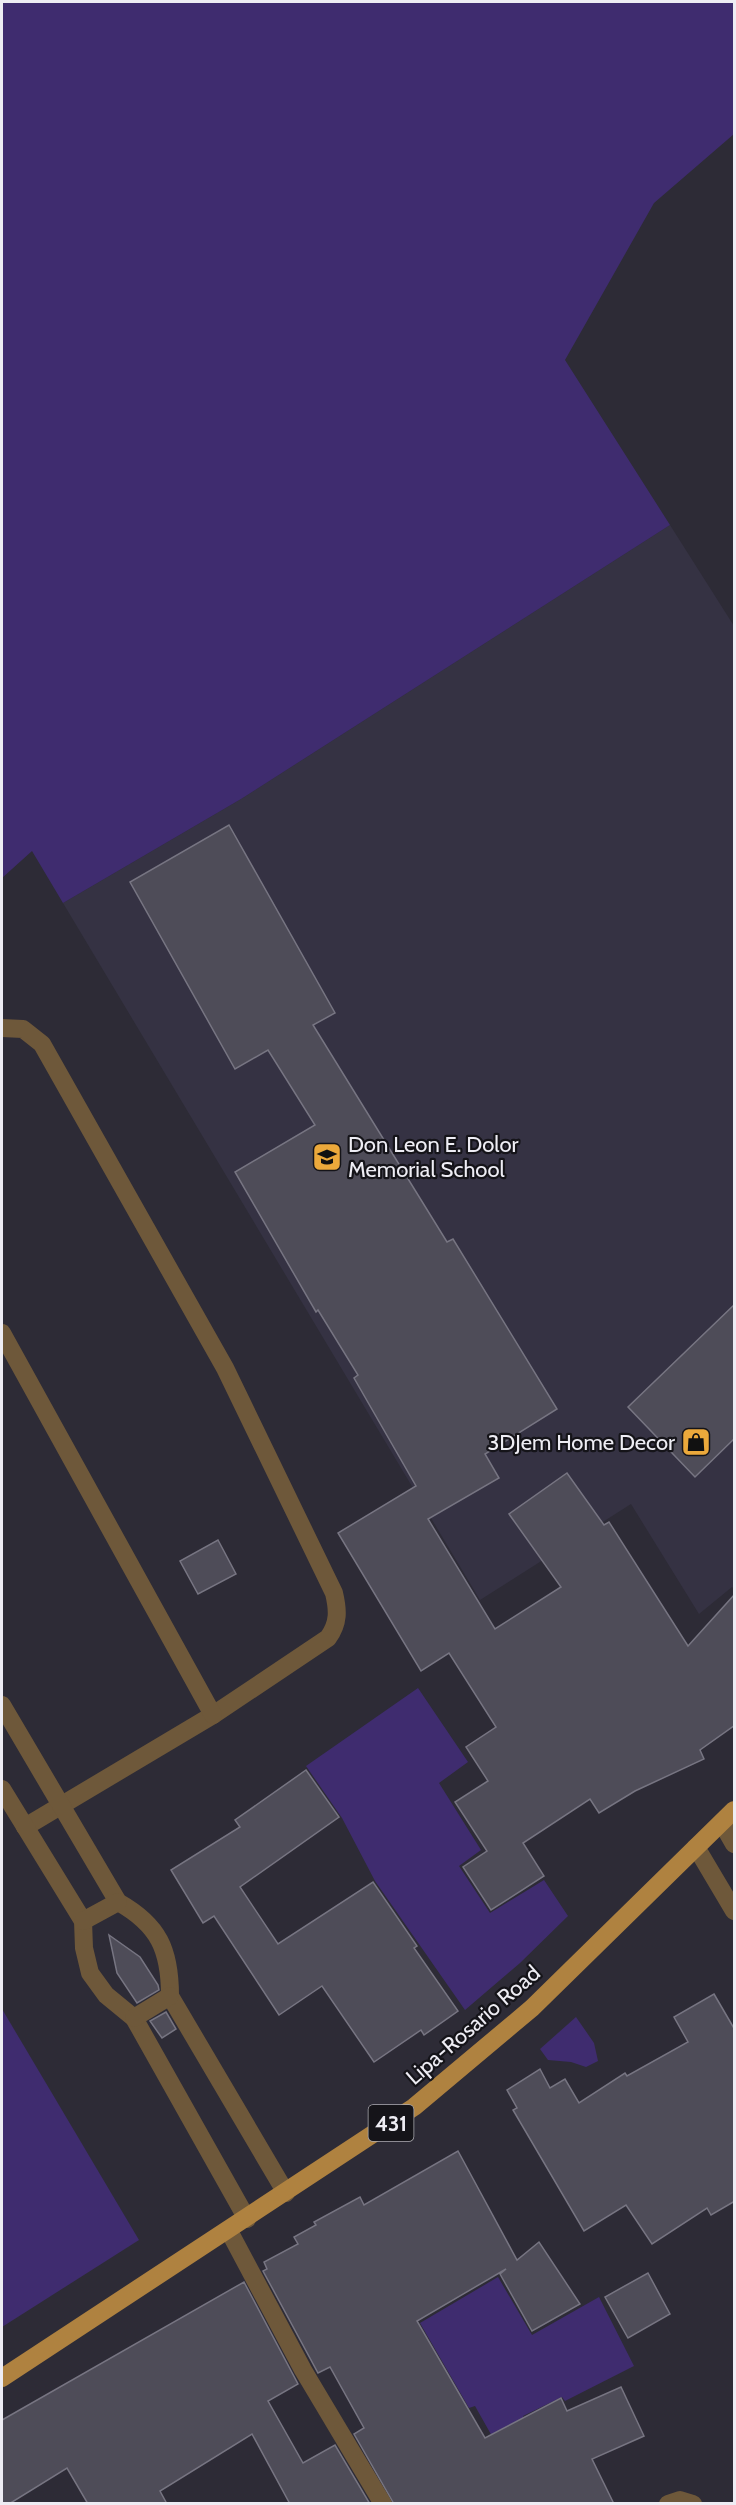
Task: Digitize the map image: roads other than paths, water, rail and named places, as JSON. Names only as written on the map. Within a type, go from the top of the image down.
[{"type":"main road","name":"Lipa-Rosario Road","points":[[2,2378],[229,2231],[414,2107],[561,1981],[728,1816]]},
{"type":"street","points":[[2,1028],[22,1029],[42,1044],[216,1351],[334,1593],[337,1621],[328,1638],[213,1715],[25,1827]]},
{"type":"street","points":[[2,1333],[213,1715]]},
{"type":"street","points":[[2,1704],[118,1902],[142,1915],[158,1935],[170,1964],[170,1996],[286,2193]]},
{"type":"street","points":[[2,1789],[83,1921],[84,1948],[90,1973],[106,1995],[134,2018],[247,2219]]},
{"type":"street","points":[[728,1816],[735,1844]]},
{"type":"street","points":[[696,1847],[735,1911]]},
{"type":"street","points":[[83,1921],[118,1902]]},
{"type":"street","points":[[134,2018],[170,1996]]},
{"type":"street","points":[[229,2231],[303,2370],[383,2504]]},
{"type":"street","points":[[668,2504],[680,2499],[693,2504]]},
{"type":"place","name":"Don Leon E. Dolor Memorial School","points":[[327,1157]]},
{"type":"place","name":"3DJem Home Decor","points":[[696,1442]]}]
